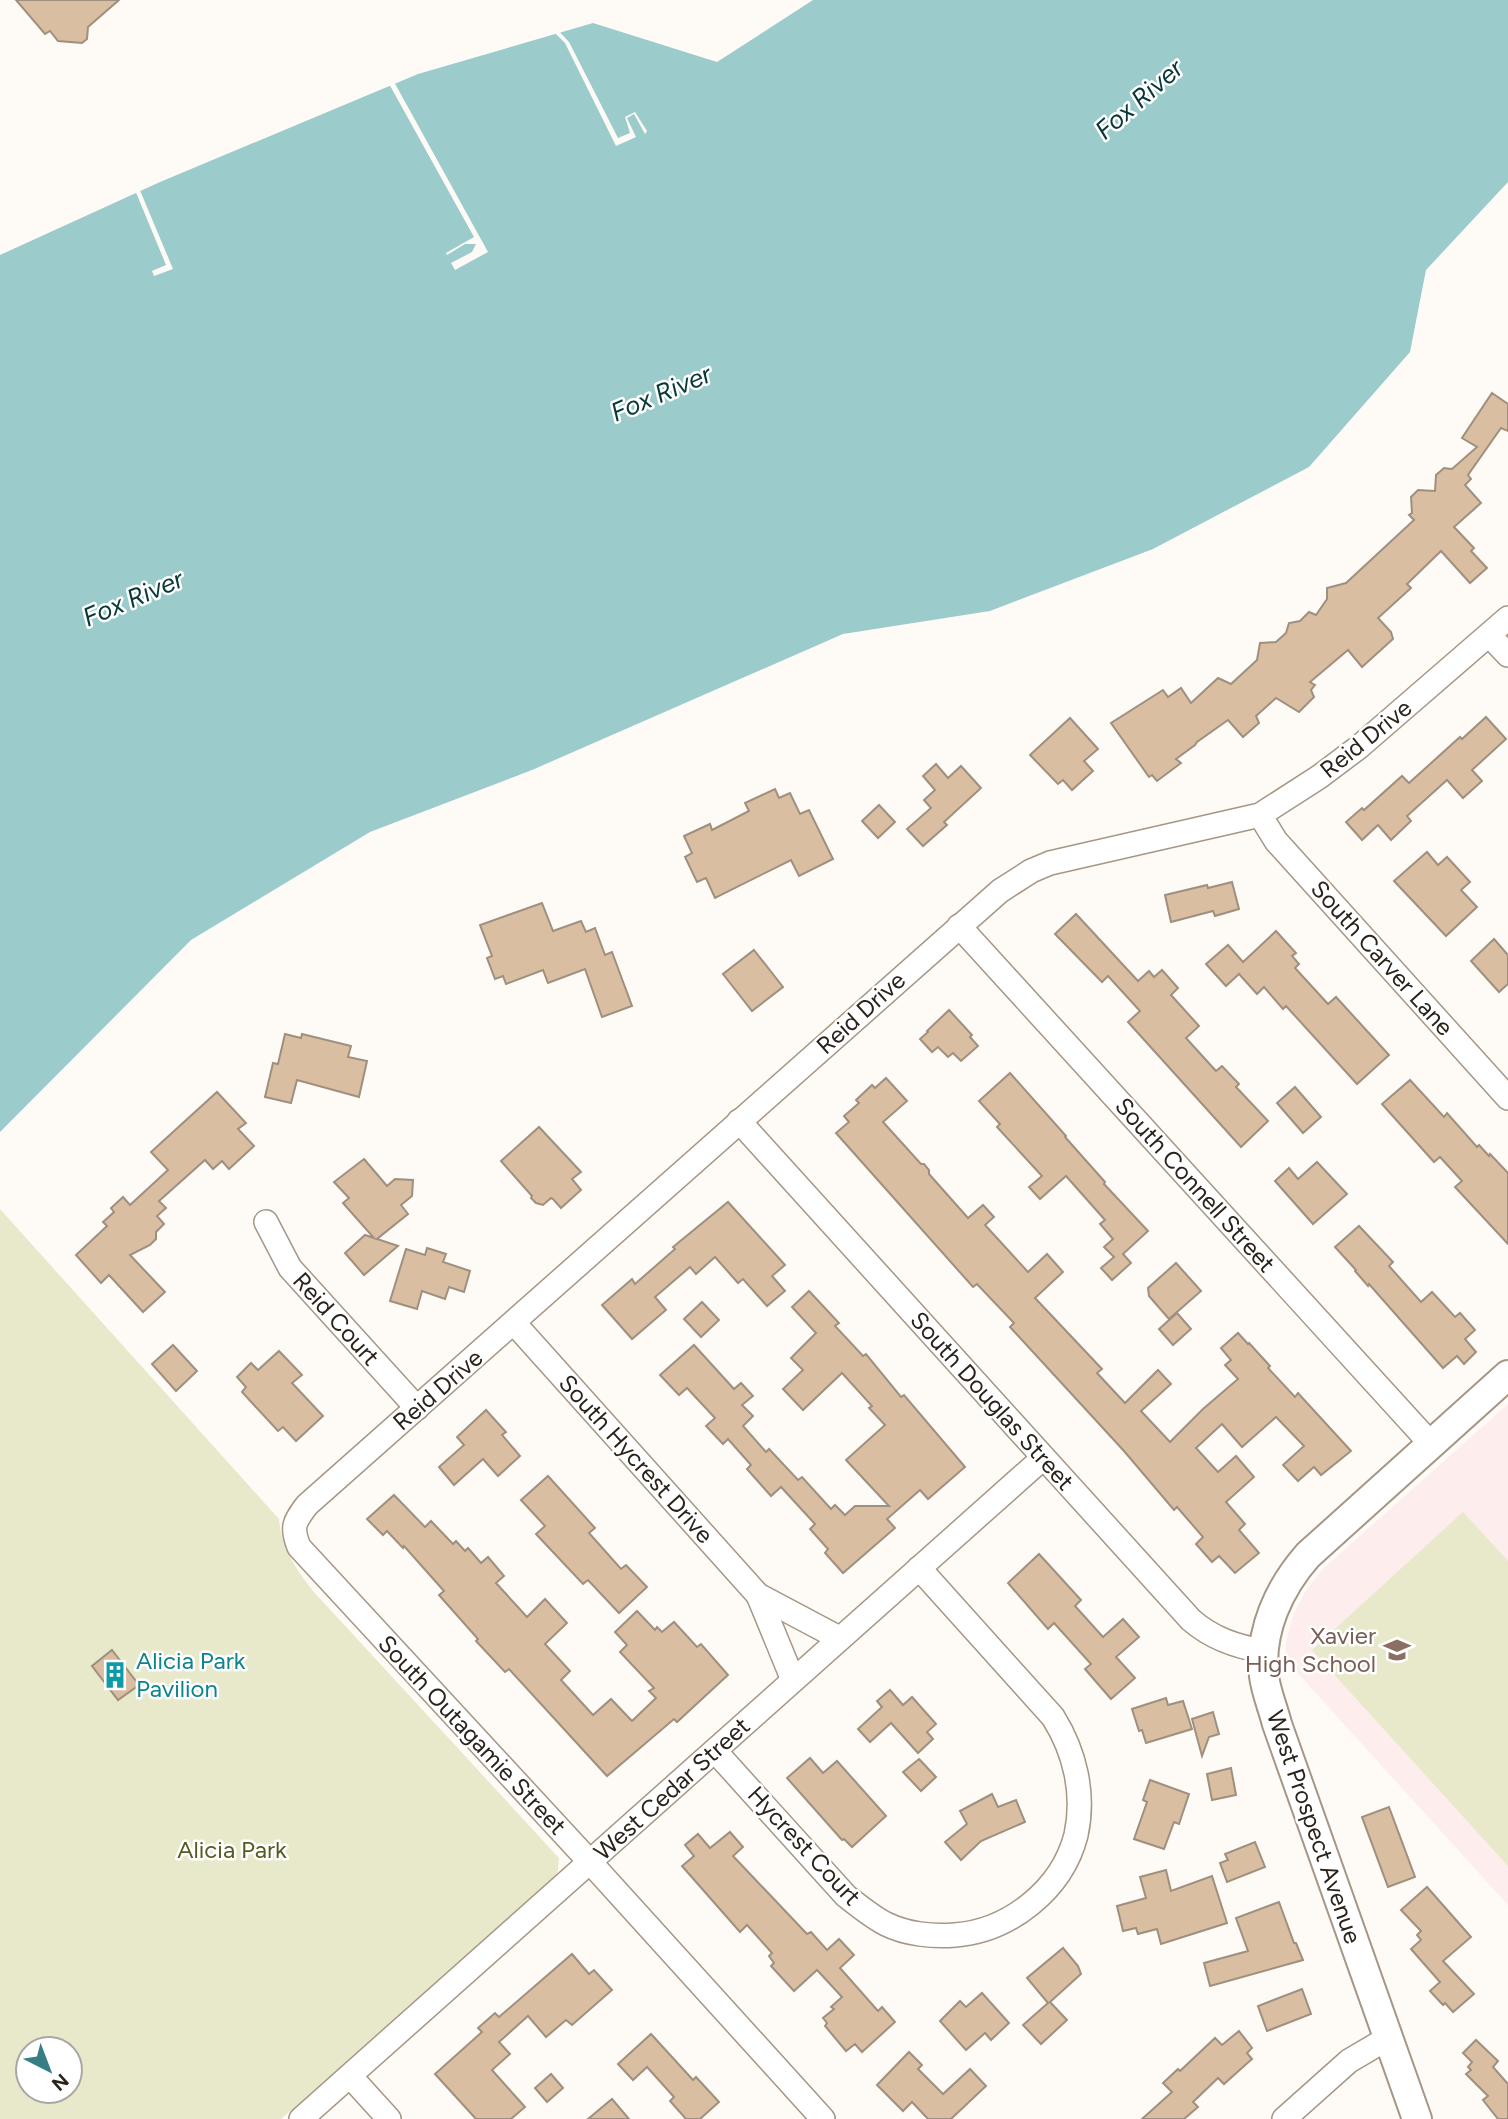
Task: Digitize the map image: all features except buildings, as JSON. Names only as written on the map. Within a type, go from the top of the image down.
[{"type":"main road","name":"West Prospect Avenue","points":[[1417,2119],[1277,1724],[1264,1676],[1266,1635],[1275,1608],[1298,1566],[1508,1375]]},
{"type":"street","name":"Reid Drive","points":[[294,1534],[295,1520],[307,1505],[958,926],[1016,879],[1051,863],[1260,815],[1359,747],[1508,618]]},
{"type":"street","points":[[1489,635],[1508,655]]},
{"type":"street","name":"South Carver Lane","points":[[1260,815],[1276,841],[1508,1098]]},
{"type":"street","name":"South Connell Street","points":[[958,926],[1431,1444]]},
{"type":"street","name":"South Douglas Street","points":[[739,1121],[1191,1620],[1219,1639],[1242,1648],[1265,1651]]},
{"type":"street","name":"Reid Court","points":[[266,1222],[290,1268],[417,1408]]},
{"type":"street","name":"South Hycrest Drive","points":[[514,1323],[758,1595],[793,1680]]},
{"type":"street","name":"West Cedar Street","points":[[301,2119],[1043,1458]]},
{"type":"street","name":"South Outagamie Street","points":[[294,1534],[299,1547],[306,1555],[823,2119]]},
{"type":"street","name":"Hycrest Court","points":[[715,1751],[846,1896],[888,1925],[929,1935],[968,1934],[1004,1922],[1041,1895],[1068,1856],[1076,1836],[1079,1794],[1071,1752],[1053,1717],[919,1568]]},
{"type":"street","name":"South Hycrest Drive","points":[[758,1595],[839,1638]]},
{"type":"street","points":[[1284,2119],[1349,2061],[1388,2038]]},
{"type":"street","points":[[350,2076],[389,2119]]},
{"type":"shaded area","name":"Xavier High School","points":[[1508,1404],[1508,1905],[1285,1659],[1286,1642],[1294,1613],[1307,1589],[1324,1568]]},
{"type":"green space","name":"Alicia Park","points":[[0,1209],[279,1519],[290,1557],[313,1591],[559,1858],[555,1876],[281,2119],[0,2119]]},
{"type":"green space","points":[[1463,1512],[1508,1561],[1508,1866],[1312,1650]]},
{"type":"water","name":"Fox River","points":[[813,0],[1508,0],[1508,182],[1426,270],[1410,352],[1309,467],[1153,549],[990,611],[843,634],[532,770],[370,832],[191,940],[0,1132],[0,255],[160,182],[418,74],[593,23],[717,62]]},
{"type":"pier","points":[[557,29],[569,42],[618,138],[630,133],[625,117],[635,112],[647,131],[645,134],[634,114],[627,118],[636,137],[616,146],[565,43],[553,31]]},
{"type":"pier","points":[[393,80],[488,252],[455,270],[451,263],[472,252],[476,244],[465,244],[447,255],[446,253],[474,237],[388,82]]},
{"type":"pier","points":[[139,188],[173,269],[154,276],[152,271],[166,265],[135,190]]},
{"type":"place","name":"Xavier High School","points":[[1397,1650]]},
{"type":"place","name":"Alicia Park Pavilion","points":[[115,1675]]}]
